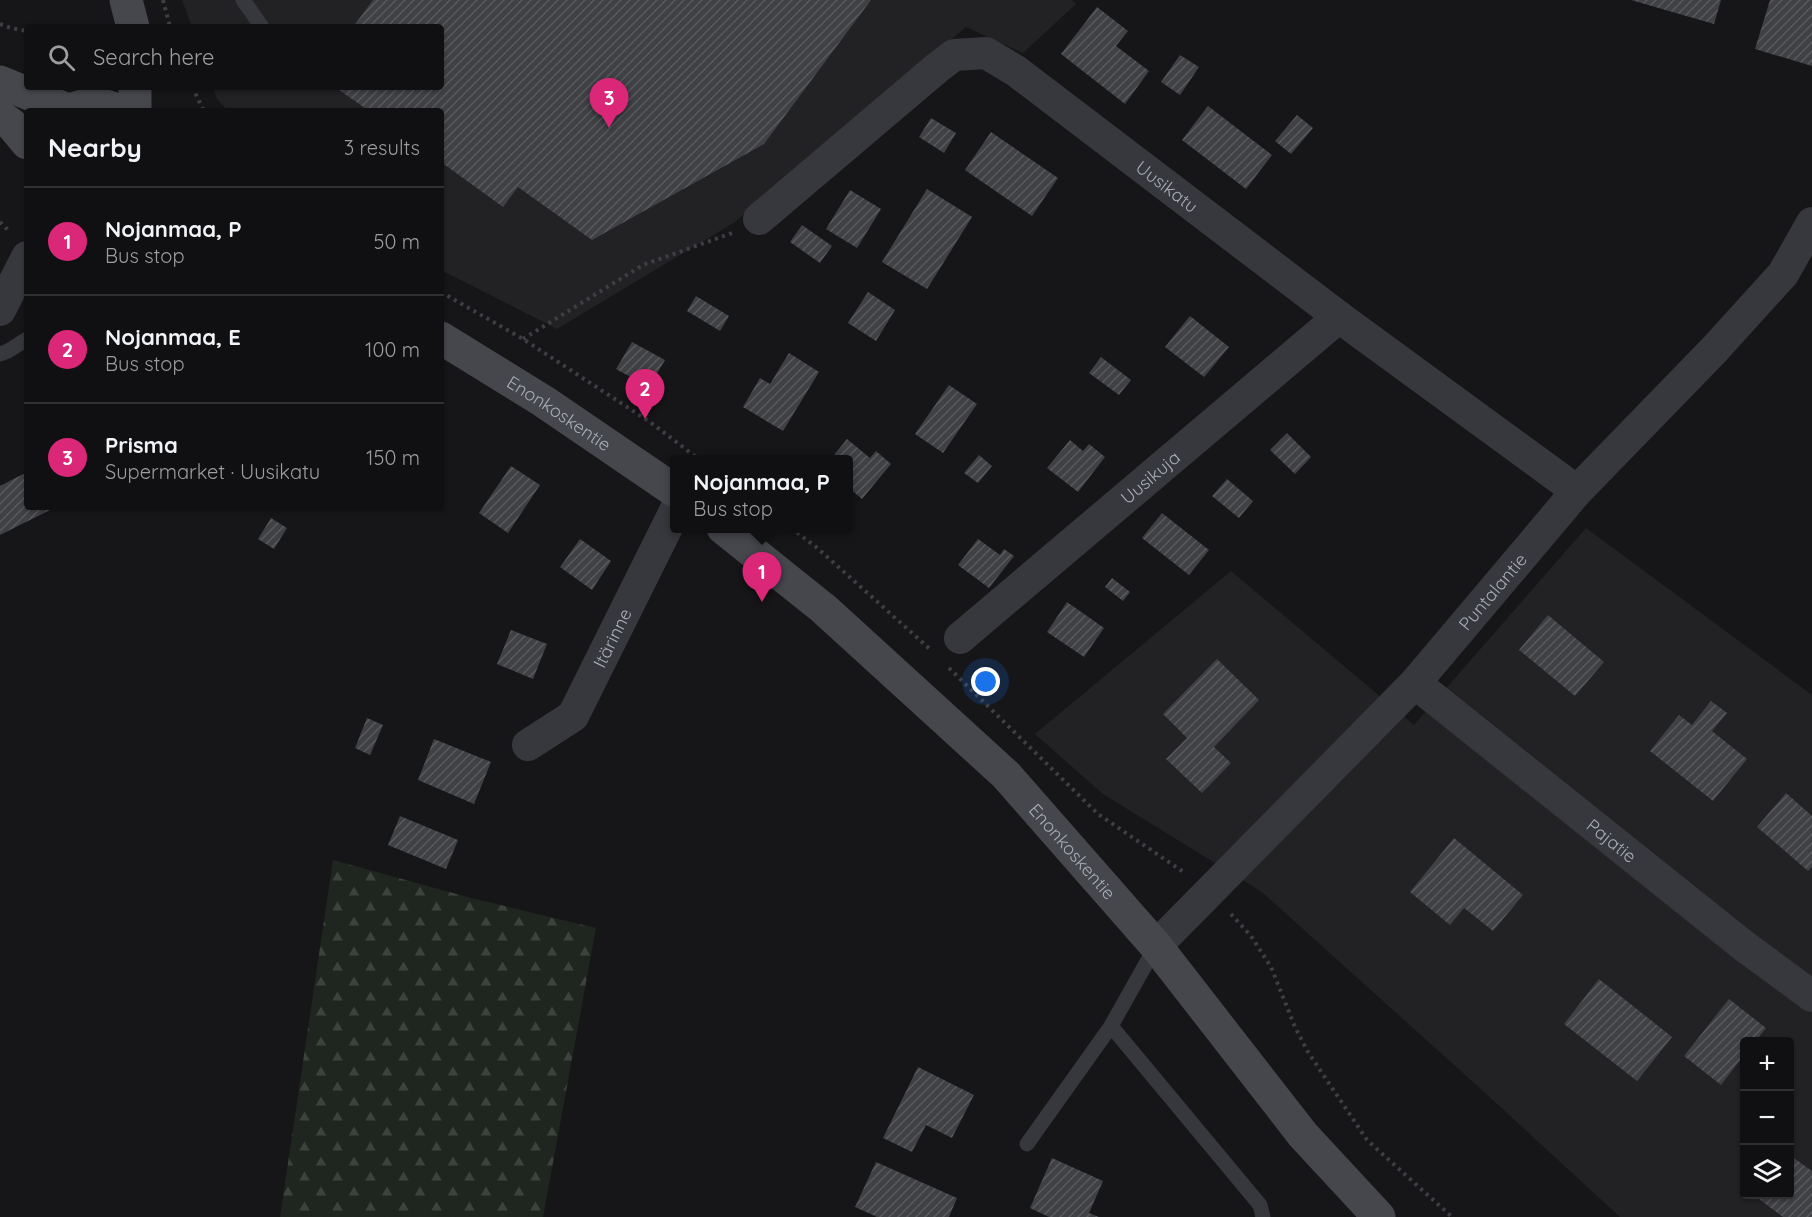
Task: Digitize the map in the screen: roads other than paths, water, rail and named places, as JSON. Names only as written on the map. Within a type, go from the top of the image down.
[{"type":"main road","points":[[110,24],[116,0]]},
{"type":"main road","points":[[126,0],[132,24]]},
{"type":"main road","points":[[0,80],[24,79]]},
{"type":"main road","points":[[0,80],[63,108]]},
{"type":"main road","points":[[75,108],[90,104],[125,101]]},
{"type":"main road","points":[[0,116],[12,125],[24,139]]},
{"type":"main road","name":"Enonkoskentie","points":[[444,340],[543,400],[670,488]]},
{"type":"main road","name":"Enonkoskentie","points":[[729,533],[824,609],[1006,775],[1156,946],[1303,1135],[1379,1217]]},
{"type":"street","name":"Uusikatu","points":[[759,219],[954,55],[986,53],[1016,71],[1339,317],[1577,491]]},
{"type":"street","name":"Puntalantie","points":[[1156,946],[1415,683],[1577,491],[1714,350],[1783,274],[1812,223]]},
{"type":"street","points":[[0,310],[19,245]]},
{"type":"street","name":"Uusikuja","points":[[945,650],[1339,317]]},
{"type":"street","name":"Itärinne","points":[[528,745],[573,716],[670,521]]},
{"type":"street","name":"Pajatie","points":[[1415,683],[1744,946],[1812,996]]},
{"type":"lane","points":[[243,0],[260,24]]},
{"type":"lane","points":[[0,354],[24,341]]},
{"type":"lane","points":[[1027,1144],[1112,1026],[1156,946]]},
{"type":"lane","points":[[1112,1026],[1260,1205],[1263,1217]]},
{"type":"place","name":"Prisma","points":[[609,128]]},
{"type":"place","name":"Nojanmaa, E","points":[[645,419]]},
{"type":"place","name":"Nojanmaa, P","points":[[762,602]]}]
